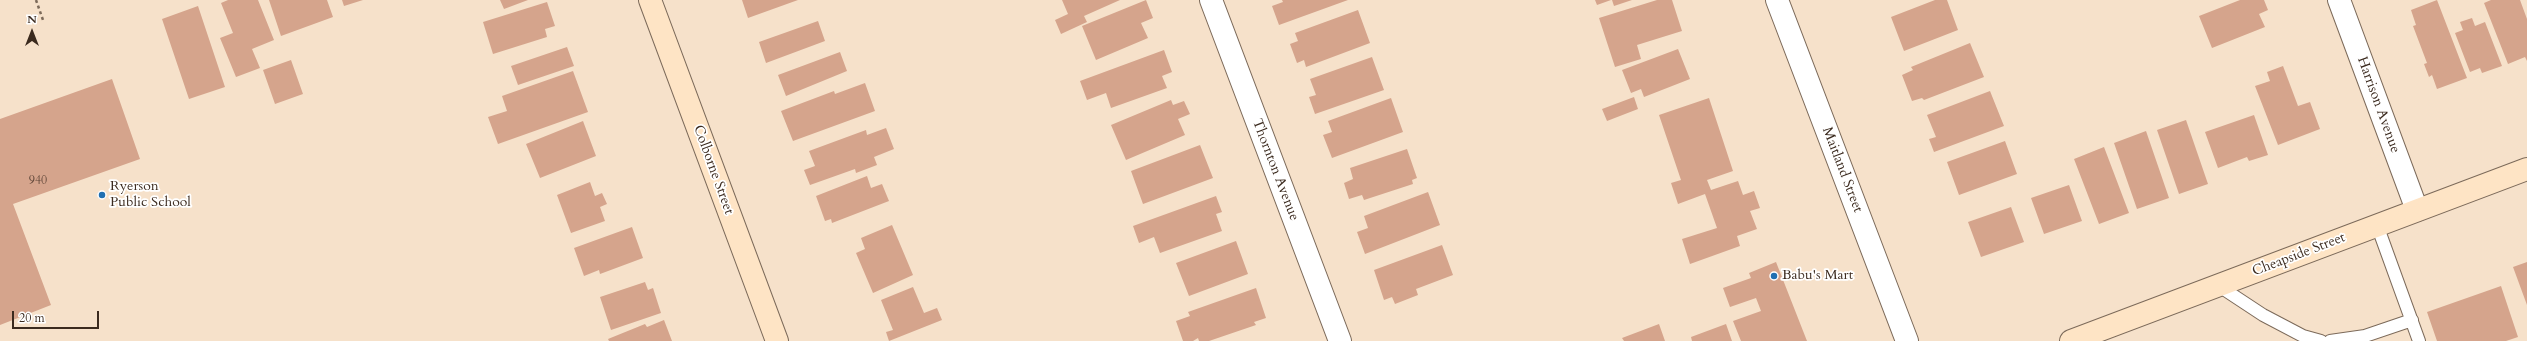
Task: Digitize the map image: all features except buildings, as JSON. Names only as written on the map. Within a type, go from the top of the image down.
[{"type":"street","name":"Colborne Street","points":[[650,0],[776,341]]},
{"type":"street","name":"Thornton Avenue","points":[[1211,0],[1340,341]]},
{"type":"street","name":"Maitland Street","points":[[1777,0],[1906,341]]},
{"type":"street","name":"Harrison Avenue","points":[[2339,0],[2417,210]]},
{"type":"street","name":"Cheapside Street","points":[[2071,341],[2527,169]]},
{"type":"lane","points":[[2377,225],[2419,341]]},
{"type":"lane","points":[[2219,286],[2263,316],[2302,336],[2321,341]]},
{"type":"lane","points":[[2330,341],[2365,336],[2412,320]]},
{"type":"path","points":[[36,0],[43,20]]},
{"type":"place","name":"Ryerson Public School","points":[[102,195]]},
{"type":"place","name":"Babu's Mart","points":[[1774,276]]}]
